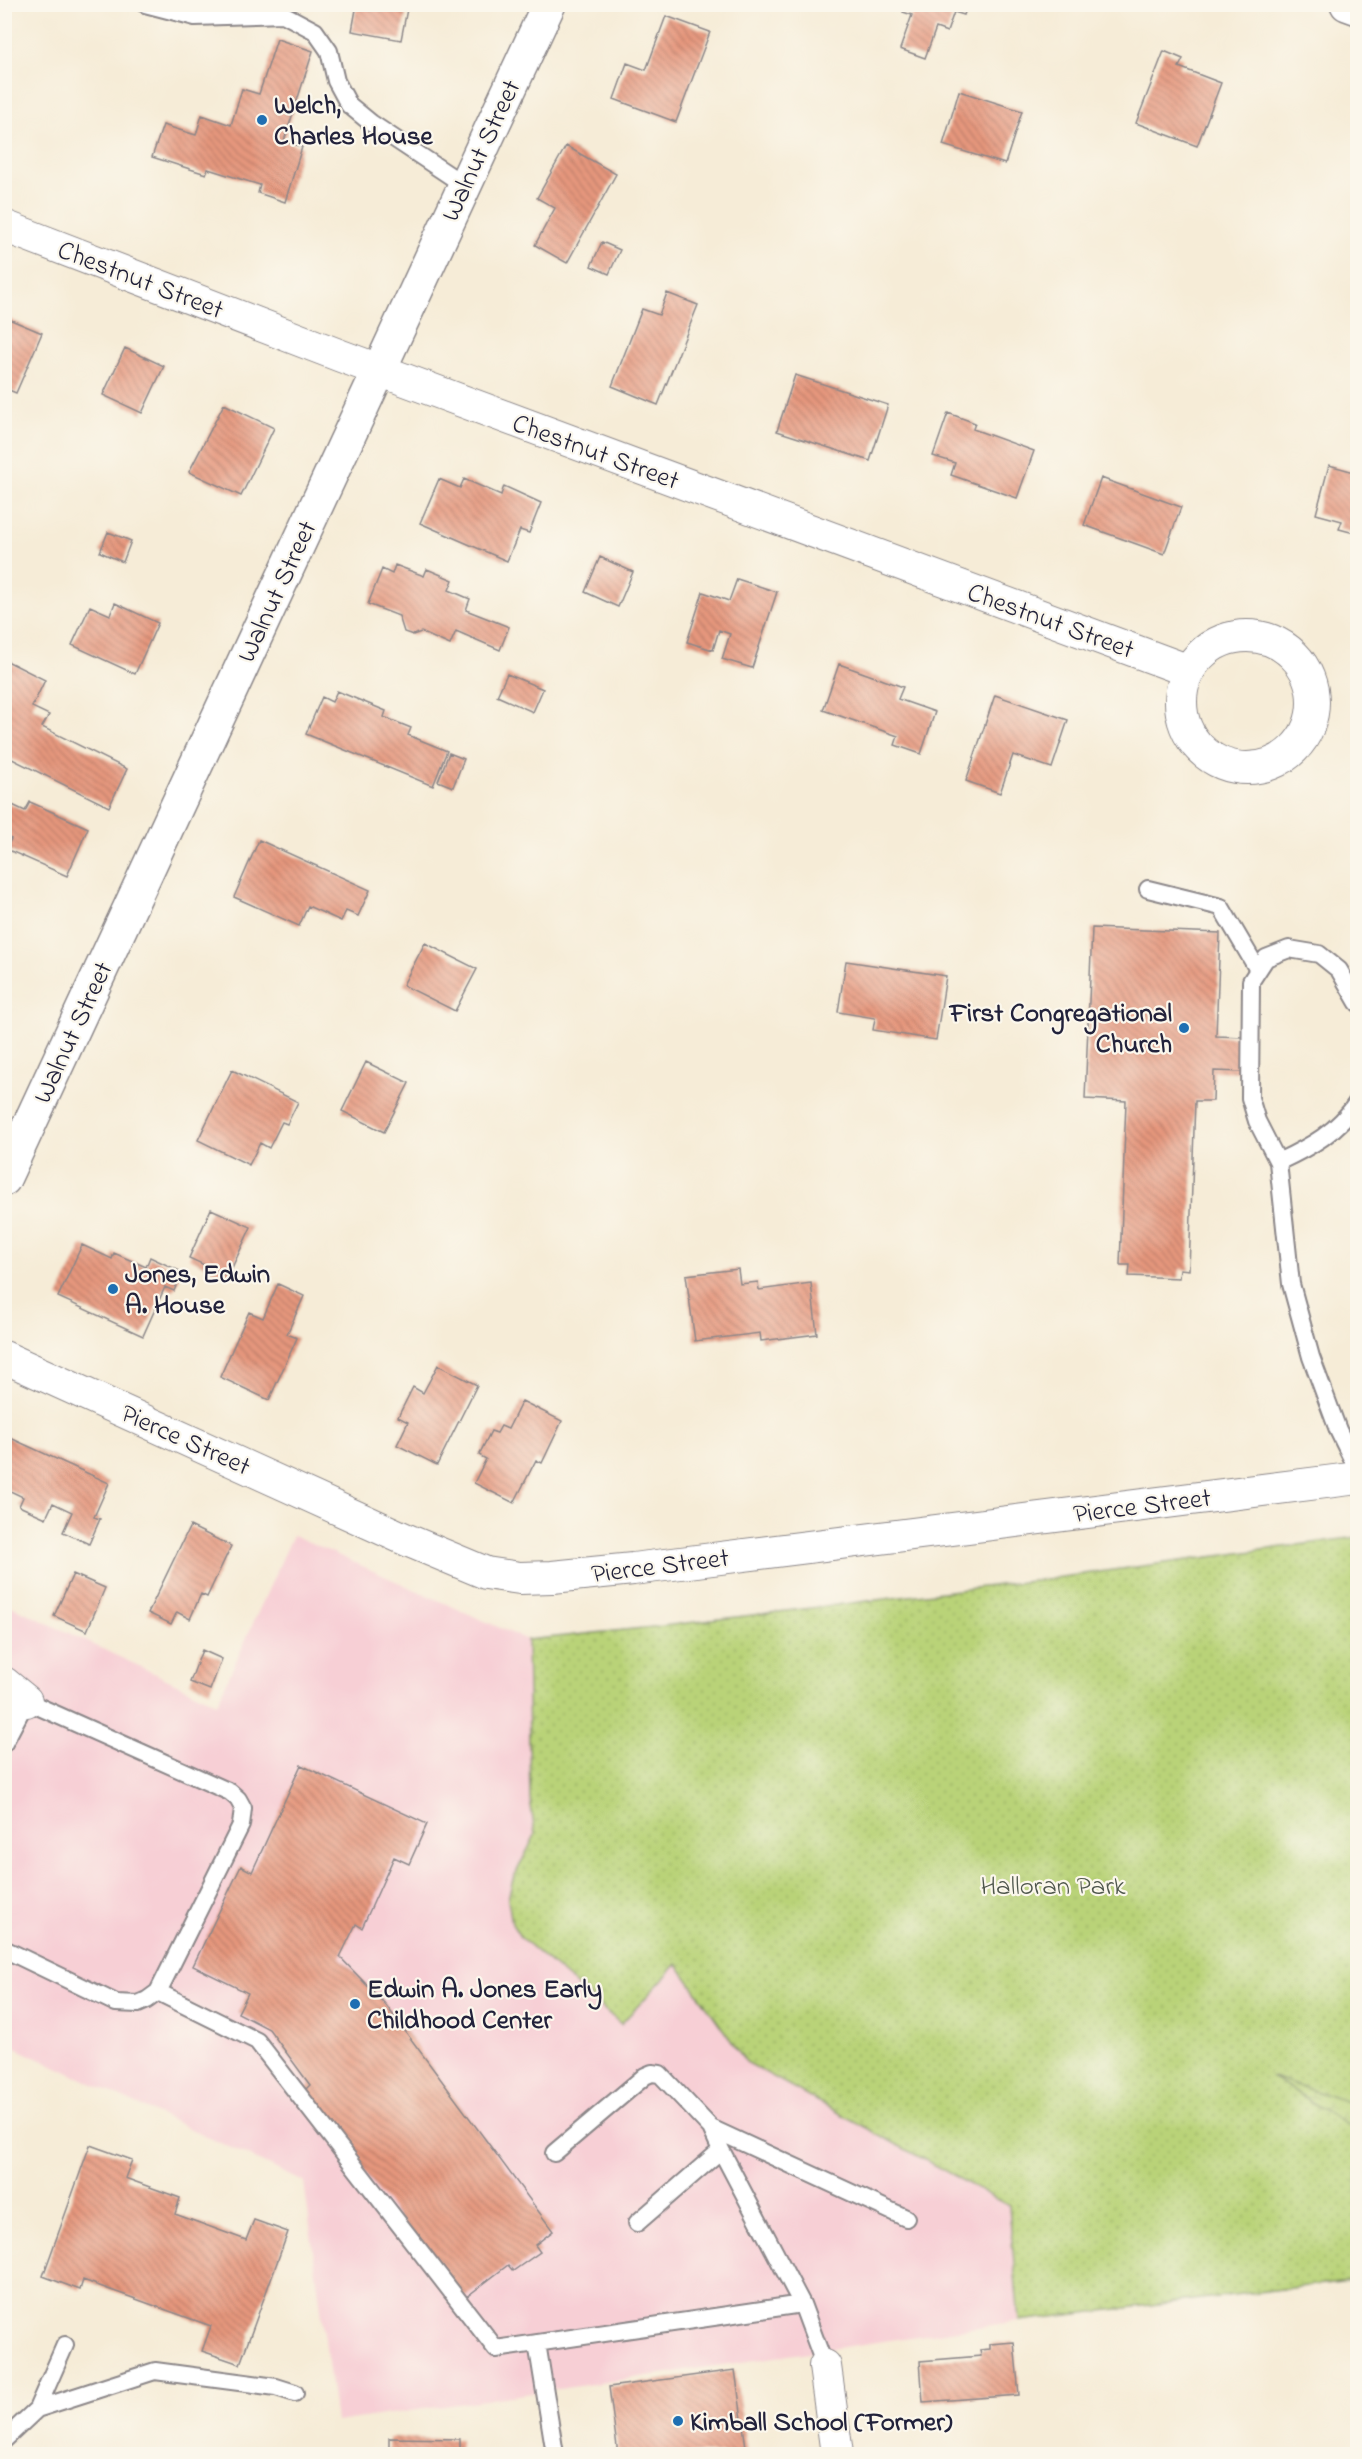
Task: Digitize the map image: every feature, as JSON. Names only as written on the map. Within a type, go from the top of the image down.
[{"type":"street","name":"Walnut Street","points":[[4,1179],[549,4]]},
{"type":"street","points":[[1347,4],[1358,8]]},
{"type":"street","name":"Chestnut Street","points":[[4,226],[378,370],[1189,671]]},
{"type":"street","points":[[1255,636],[1270,640],[1296,658],[1305,671],[1313,701],[1311,717],[1305,732],[1297,744],[1274,762],[1245,768],[1216,760],[1194,741],[1184,721],[1181,699],[1189,671],[1198,658],[1224,640],[1255,636]]},
{"type":"street","name":"Pierce Street","points":[[4,1357],[407,1540],[486,1573],[520,1578],[633,1569],[1358,1478]]},
{"type":"street","points":[[825,2366],[837,2454]]},
{"type":"lane","points":[[145,4],[195,17],[284,14],[315,31],[329,51],[336,81],[349,105],[370,123],[464,185]]},
{"type":"lane","points":[[1148,889],[1221,908],[1258,970]]},
{"type":"lane","points":[[1358,1003],[1339,970],[1319,954],[1289,949],[1266,958],[1251,981],[1249,1003],[1250,1098],[1257,1121],[1278,1162],[1291,1284],[1311,1357],[1338,1430],[1358,1471]]},
{"type":"lane","points":[[1278,1162],[1334,1131],[1358,1101]]},
{"type":"lane","points":[[4,1743],[15,1692],[230,1792],[243,1808],[241,1825],[158,1992],[147,2001],[138,2004],[116,2002],[4,1949]]},
{"type":"lane","points":[[158,1992],[257,2041],[496,2349],[801,2304]]},
{"type":"lane","points":[[554,2153],[645,2076],[652,2073],[660,2074],[711,2128],[801,2304],[825,2366]]},
{"type":"lane","points":[[711,2128],[906,2218]]},
{"type":"lane","points":[[637,2223],[721,2150]]},
{"type":"lane","points":[[537,2343],[555,2454]]},
{"type":"lane","points":[[38,2409],[65,2345]]},
{"type":"lane","points":[[4,2440],[38,2409],[155,2371],[276,2387],[295,2392]]},
{"type":"shaded area","name":"Edwin A. Jones Early Childhood Center","points":[[293,1535],[527,1640],[530,1798],[677,1964],[746,2062],[1009,2206],[1019,2321],[336,2422],[304,2182],[5,2043],[5,1603],[217,1703]]},
{"type":"green space","name":"Halloran Park","points":[[1357,1537],[1357,2280],[1019,2321],[1009,2206],[746,2062],[677,1964],[621,2024],[520,1937],[512,1924],[508,1899],[513,1879],[535,1835],[530,1798],[527,1640],[663,1626],[1032,1581]]},
{"type":"green space","points":[[1272,2077],[1357,2105],[1357,2131]]},
{"type":"building","points":[[357,4],[408,4],[401,40],[352,31]]},
{"type":"building","points":[[906,4],[968,4],[964,15],[954,12],[947,32],[936,28],[925,58],[900,49],[912,15],[903,12]]},
{"type":"building","points":[[666,16],[710,32],[676,122],[614,99],[627,63],[646,70]]},
{"type":"building","name":"Welch, Charles House","points":[[277,39],[313,51],[284,141],[302,147],[285,202],[258,193],[260,185],[208,169],[206,174],[152,157],[163,125],[196,135],[202,115],[231,125],[242,89],[259,94]]},
{"type":"building","points":[[1164,51],[1183,59],[1179,67],[1221,83],[1197,146],[1136,123]]},
{"type":"building","points":[[959,91],[1022,111],[1005,164],[943,145]]},
{"type":"building","points":[[566,146],[616,174],[567,263],[535,245],[555,208],[537,198]]},
{"type":"building","points":[[602,242],[620,250],[609,274],[591,266]]},
{"type":"building","points":[[667,293],[698,305],[658,405],[612,386],[642,309],[659,315]]},
{"type":"building","points":[[4,317],[42,333],[16,393],[4,388]]},
{"type":"building","points":[[125,348],[164,366],[142,413],[103,395]]},
{"type":"building","points":[[795,375],[888,405],[870,461],[777,431]]},
{"type":"building","points":[[224,404],[274,428],[241,496],[189,472]]},
{"type":"building","points":[[948,413],[975,423],[973,429],[1034,451],[1017,498],[951,475],[955,463],[933,456]]},
{"type":"building","points":[[1329,465],[1358,473],[1358,534],[1339,529],[1342,521],[1316,514]]},
{"type":"building","points":[[1101,478],[1181,507],[1164,554],[1084,525]]},
{"type":"building","points":[[439,479],[460,488],[464,479],[501,495],[504,486],[541,503],[529,533],[520,530],[507,561],[420,523]]},
{"type":"building","points":[[108,532],[131,541],[123,562],[100,552]]},
{"type":"building","points":[[600,557],[633,572],[618,607],[585,592]]},
{"type":"building","points":[[395,565],[424,576],[427,569],[453,580],[449,590],[470,599],[466,610],[509,627],[500,650],[456,631],[450,645],[421,632],[413,635],[404,632],[399,616],[368,604],[382,569],[392,574]]},
{"type":"building","points":[[737,579],[777,592],[752,668],[722,659],[730,634],[719,630],[713,650],[687,642],[703,592],[729,601]]},
{"type":"building","points":[[115,603],[158,623],[135,674],[72,645],[90,606],[110,615]]},
{"type":"building","points":[[5,660],[45,680],[32,707],[49,715],[42,727],[127,769],[109,807],[4,755]]},
{"type":"building","points":[[839,664],[903,687],[898,699],[935,712],[921,754],[895,745],[898,736],[823,710]]},
{"type":"building","points":[[507,674],[543,689],[533,712],[497,696]]},
{"type":"building","points":[[337,691],[386,711],[384,717],[411,728],[408,735],[447,751],[433,786],[306,734],[322,697],[332,702]]},
{"type":"building","points":[[995,695],[1068,720],[1052,768],[1013,755],[1000,793],[966,781]]},
{"type":"building","points":[[449,753],[464,759],[453,787],[438,781]]},
{"type":"building","points":[[4,801],[25,811],[30,802],[88,828],[67,876],[6,849],[11,839],[4,836]]},
{"type":"building","points":[[259,840],[370,890],[358,916],[346,911],[341,921],[308,906],[299,926],[234,897]]},
{"type":"building","points":[[1092,928],[1220,933],[1216,1036],[1244,1037],[1243,1072],[1214,1071],[1213,1101],[1195,1101],[1189,1270],[1180,1269],[1179,1278],[1129,1276],[1130,1265],[1120,1265],[1126,1101],[1085,1099]]},
{"type":"building","points":[[425,943],[477,969],[455,1011],[403,985]]},
{"type":"building","points":[[846,961],[946,976],[936,1040],[873,1030],[875,1018],[838,1012]]},
{"type":"building","points":[[366,1062],[409,1083],[384,1132],[342,1111]]},
{"type":"building","points":[[232,1070],[298,1102],[287,1124],[282,1122],[269,1148],[260,1143],[249,1165],[198,1140]]},
{"type":"building","points":[[211,1209],[251,1227],[228,1276],[189,1258]]},
{"type":"building","name":"Jones, Edwin A. House","points":[[82,1245],[112,1259],[114,1253],[146,1267],[150,1257],[182,1272],[174,1291],[165,1287],[143,1336],[58,1297]]},
{"type":"building","points":[[738,1269],[740,1284],[758,1282],[759,1290],[811,1283],[817,1334],[761,1341],[760,1333],[695,1341],[686,1275]]},
{"type":"building","points":[[278,1284],[304,1296],[287,1334],[297,1338],[269,1400],[220,1377],[249,1312],[263,1318]]},
{"type":"building","points":[[438,1365],[477,1385],[437,1465],[397,1445],[408,1422],[398,1417],[413,1387],[423,1393]]},
{"type":"building","points":[[522,1401],[562,1421],[542,1463],[536,1460],[514,1503],[474,1483],[486,1459],[479,1455],[491,1431],[497,1433],[501,1426],[508,1429]]},
{"type":"building","points":[[6,1436],[109,1483],[94,1517],[100,1519],[89,1544],[63,1532],[72,1512],[53,1503],[46,1518],[19,1506],[23,1497],[4,1488]]},
{"type":"building","points":[[190,1526],[231,1546],[207,1597],[201,1594],[190,1619],[177,1612],[171,1624],[148,1613]]},
{"type":"building","points":[[73,1574],[105,1588],[87,1631],[54,1616]]},
{"type":"building","points":[[202,1650],[222,1659],[210,1690],[190,1682]]},
{"type":"building","points":[[301,1765],[427,1824],[409,1864],[394,1857],[362,1928],[356,1924],[340,1957],[385,2004],[553,2231],[535,2245],[540,2252],[513,2271],[508,2265],[461,2301],[303,2092],[310,2085],[269,2029],[238,2013],[248,1993],[193,1966],[241,1866],[252,1872]]},
{"type":"building","points":[[90,2145],[132,2160],[125,2178],[180,2198],[175,2214],[246,2240],[254,2220],[288,2232],[240,2364],[202,2351],[211,2326],[83,2280],[80,2290],[43,2276]]},
{"type":"building","points":[[1014,2342],[1019,2395],[923,2402],[920,2361],[981,2356],[980,2350],[990,2349],[990,2344]]},
{"type":"building","name":"Kimball School (Former)","points":[[735,2370],[747,2454],[618,2454],[609,2387]]},
{"type":"building","points":[[389,2438],[460,2439],[460,2454],[389,2454]]},
{"type":"place","name":"Welch, Charles House","points":[[262,120]]},
{"type":"place","name":"First Congregational Church","points":[[1184,1028]]},
{"type":"place","name":"Jones, Edwin A. House","points":[[113,1289]]},
{"type":"place","name":"Edwin A. Jones Early Childhood Center","points":[[355,2004]]},
{"type":"place","name":"Kimball School (Former)","points":[[678,2421]]}]
